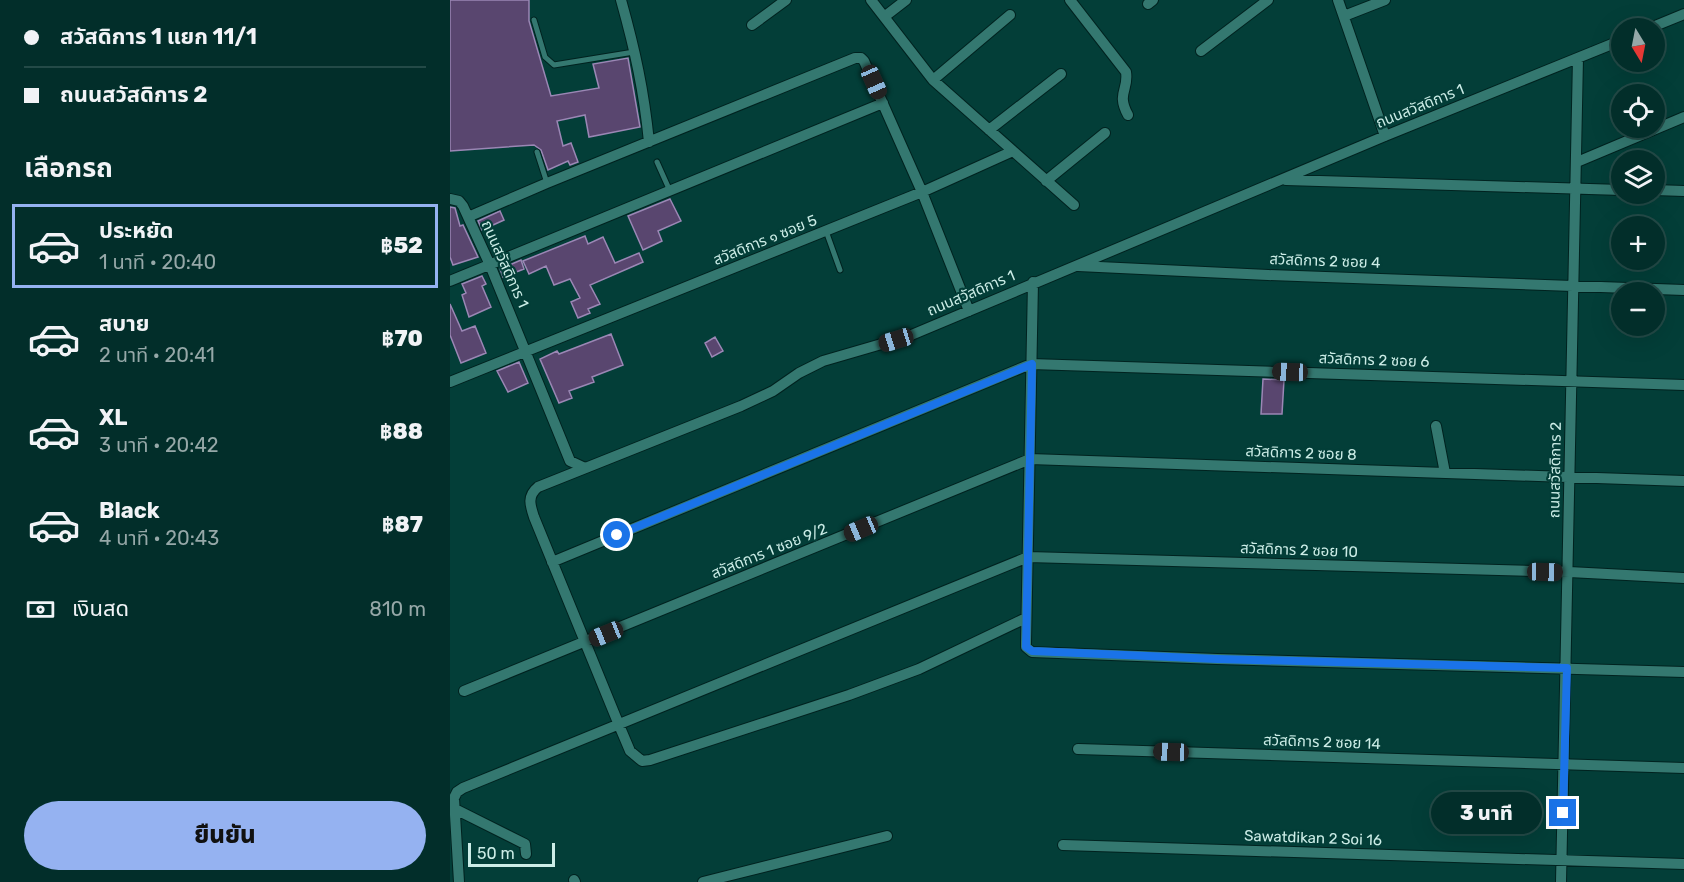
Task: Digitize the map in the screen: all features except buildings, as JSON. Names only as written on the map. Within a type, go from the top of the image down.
[{"type":"street","points":[[621,0],[636,51],[645,95],[649,142]]},
{"type":"street","points":[[752,25],[786,0]]},
{"type":"street","points":[[871,0],[933,80],[1074,205]]},
{"type":"street","points":[[884,17],[906,0]]},
{"type":"street","points":[[1070,0],[1126,72],[1127,80],[1123,89],[1122,103],[1128,115]]},
{"type":"street","points":[[1201,51],[1268,0]]},
{"type":"street","points":[[1338,0],[1385,136]]},
{"type":"street","points":[[1344,16],[1385,0]]},
{"type":"street","points":[[1665,22],[1684,14]]},
{"type":"street","points":[[933,80],[1010,15]]},
{"type":"street","name":"ถนนสวัสดิการ 1","points":[[450,199],[459,201],[490,265],[570,461],[585,468],[752,401],[823,361],[909,336],[1033,282],[1611,44]]},
{"type":"street","points":[[468,217],[855,58],[861,58],[922,192],[969,311]]},
{"type":"street","name":"ถนนสวัสดิการ 2","points":[[1561,882],[1578,58]]},
{"type":"street","points":[[989,130],[1061,74]]},
{"type":"street","points":[[450,281],[883,102]]},
{"type":"street","points":[[1577,162],[1684,117]]},
{"type":"street","points":[[1046,181],[1105,134]]},
{"type":"street","name":"สวัสดิการ ๑ ซอย 5","points":[[450,382],[922,192],[1013,151]]},
{"type":"street","points":[[1281,180],[1611,190]]},
{"type":"street","points":[[1665,190],[1684,190]]},
{"type":"street","name":"สวัสดิการ 2 ซอย 4","points":[[1074,265],[1268,275],[1574,284],[1684,290]]},
{"type":"street","points":[[1033,282],[1026,618],[1026,647],[1032,651],[1217,659],[1684,672]]},
{"type":"street","points":[[552,562],[1032,364]]},
{"type":"street","name":"สวัสดิการ 2 ซอย 6","points":[[1032,364],[1684,385]]},
{"type":"street","points":[[1436,426],[1445,473]]},
{"type":"street","name":"สวัสดิการ 2 ซอย 8","points":[[1030,459],[1684,481]]},
{"type":"street","name":"สวัสดิการ 1 ซอย 9/2","points":[[464,691],[1030,459]]},
{"type":"street","points":[[585,468],[538,487],[530,497],[534,517],[630,751],[642,761],[849,695],[919,669],[1026,618]]},
{"type":"street","points":[[459,882],[454,798],[463,788],[1028,557]]},
{"type":"street","name":"สวัสดิการ 2 ซอย 10","points":[[1028,557],[1569,572],[1684,578]]},
{"type":"street","name":"สวัสดิการ 2 ซอย 14","points":[[1078,749],[1684,768]]},
{"type":"street","points":[[455,809],[525,844],[526,854]]},
{"type":"street","points":[[703,882],[887,836]]},
{"type":"street","name":"Sawatdikan 2 Soi 16","points":[[1063,845],[1684,864]]},
{"type":"lane","points":[[534,20],[545,57],[554,65],[636,51]]},
{"type":"lane","points":[[537,152],[547,183]]},
{"type":"lane","points":[[657,162],[670,190]]},
{"type":"lane","points":[[826,231],[840,270]]},
{"type":"route","points":[[617,535],[1032,364],[1026,647],[1032,651],[1217,659],[1567,668],[1563,813]]}]
